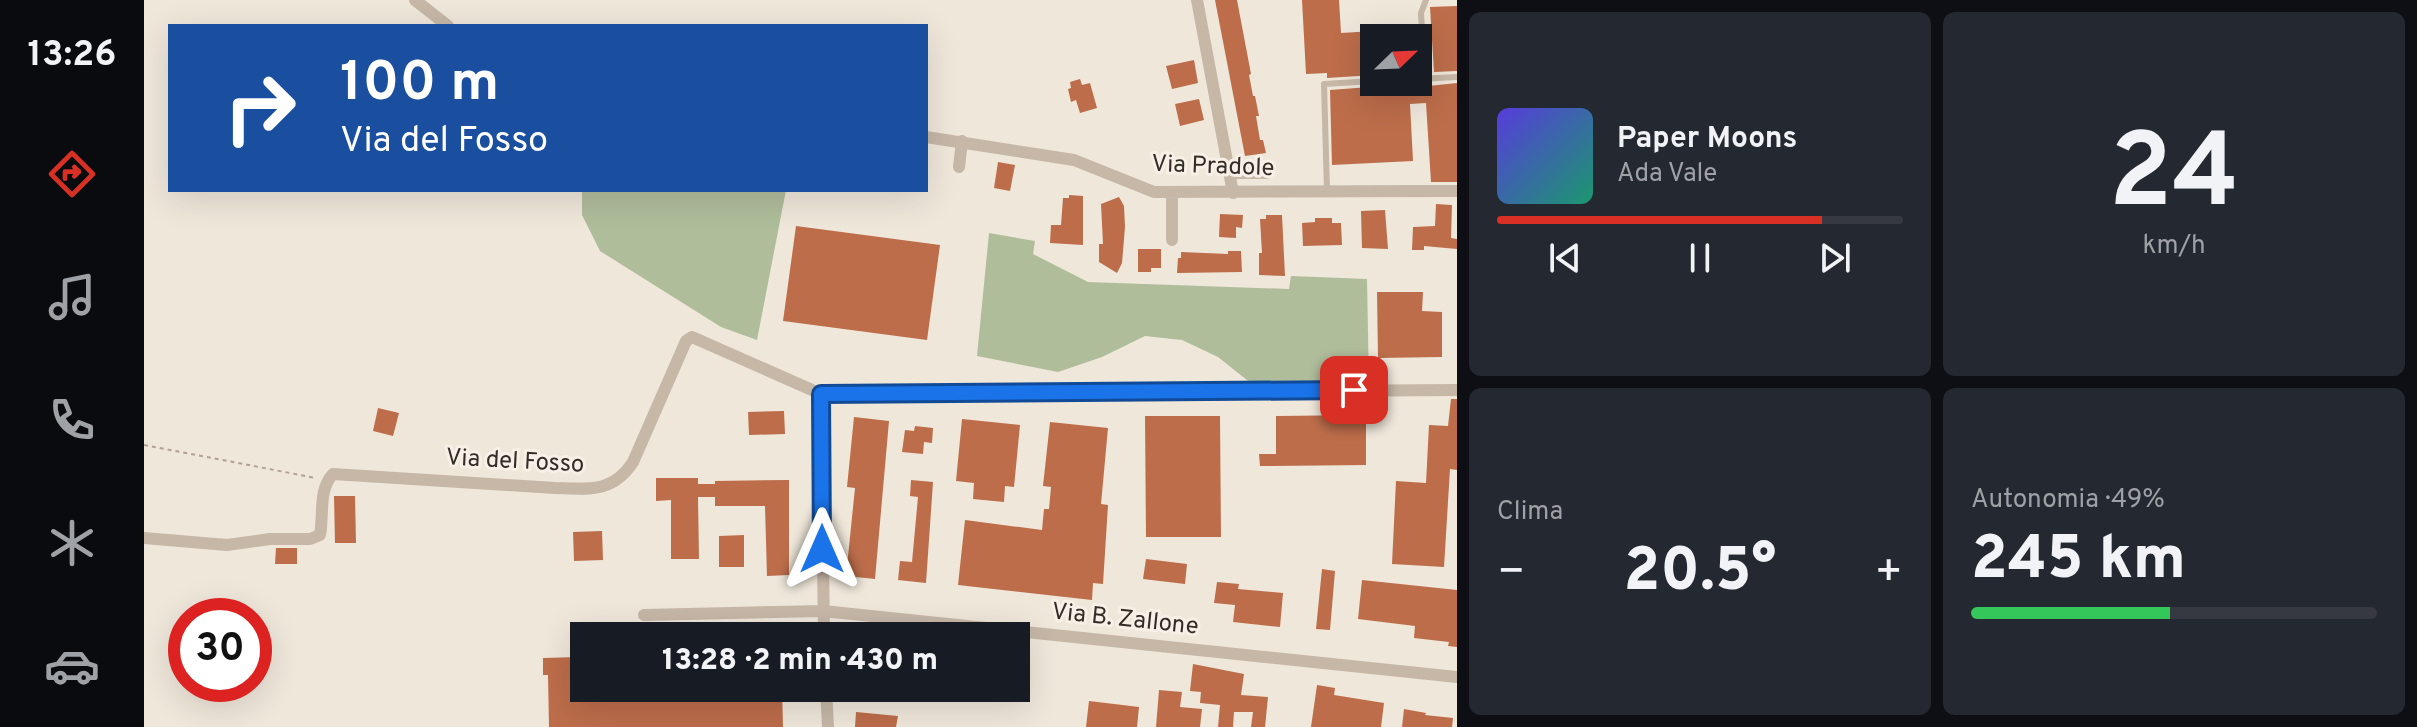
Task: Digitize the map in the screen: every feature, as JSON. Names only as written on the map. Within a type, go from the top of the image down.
[{"type":"street","points":[[415,0],[445,24]]},
{"type":"street","points":[[1197,0],[1233,193]]},
{"type":"street","name":"Via Pradole","points":[[928,137],[1074,160],[1154,192],[1457,191]]},
{"type":"street","points":[[959,167],[962,141]]},
{"type":"street","points":[[1230,173],[1267,173]]},
{"type":"street","points":[[1172,192],[1172,240]]},
{"type":"street","name":"Via del Fosso","points":[[327,480],[333,474],[345,473],[555,488],[592,489],[613,484],[633,462],[686,341],[692,337],[821,394],[1457,390]]},
{"type":"street","points":[[821,394],[823,622]]},
{"type":"street","points":[[144,538],[227,545],[270,539],[310,539],[320,535],[327,480]]},
{"type":"street","name":"Via B. Zallone","points":[[644,615],[823,611],[1457,677]]},
{"type":"street","points":[[827,702],[828,727]]},
{"type":"lane","points":[[1421,24],[1426,0]]},
{"type":"lane","points":[[1432,78],[1457,77]]},
{"type":"lane","points":[[1327,191],[1324,84],[1360,82]]},
{"type":"path","points":[[144,445],[327,480]]},
{"type":"green space","points":[[582,192],[786,192],[757,340],[721,327],[600,251],[582,215]]},
{"type":"green space","points":[[989,233],[1035,241],[1033,254],[1088,282],[1289,289],[1291,276],[1367,279],[1369,385],[1257,388],[1218,357],[1182,340],[1145,336],[1102,357],[1058,372],[977,356]]},
{"type":"building","points":[[1215,0],[1237,0],[1259,116],[1256,116],[1260,140],[1263,140],[1266,153],[1245,156]]},
{"type":"building","points":[[1302,0],[1339,0],[1341,33],[1360,32],[1360,76],[1327,78],[1327,73],[1306,74]]},
{"type":"building","points":[[1457,6],[1457,71],[1434,72],[1430,7]]},
{"type":"building","points":[[1194,60],[1198,83],[1172,89],[1166,66]]},
{"type":"building","points":[[1080,79],[1082,85],[1090,83],[1097,108],[1080,113],[1076,100],[1071,102],[1068,89],[1071,88],[1070,82]]},
{"type":"building","points":[[1457,83],[1457,182],[1431,182],[1426,103],[1410,104],[1413,161],[1332,165],[1330,90],[1360,88],[1360,96],[1432,96],[1432,86]]},
{"type":"building","points":[[1199,99],[1204,120],[1180,126],[1175,104]]},
{"type":"building","points":[[998,162],[1015,165],[1010,191],[994,188]]},
{"type":"building","points":[[1069,195],[1083,196],[1083,245],[1050,243],[1051,225],[1061,225],[1063,198],[1069,198]]},
{"type":"building","points":[[1119,197],[1124,206],[1125,227],[1122,263],[1117,273],[1099,262],[1099,244],[1103,244],[1101,204]]},
{"type":"building","points":[[1436,204],[1452,205],[1451,238],[1457,239],[1457,249],[1424,246],[1424,250],[1412,250],[1413,227],[1435,226]]},
{"type":"building","points":[[1385,210],[1388,249],[1362,248],[1361,211]]},
{"type":"building","points":[[1220,214],[1243,215],[1242,228],[1236,227],[1236,238],[1219,237]]},
{"type":"building","points":[[1266,215],[1282,215],[1285,276],[1259,275],[1259,253],[1262,253],[1260,219],[1266,219]]},
{"type":"building","points":[[1315,218],[1332,218],[1332,223],[1341,223],[1342,245],[1303,246],[1302,223],[1315,222]]},
{"type":"building","points":[[796,226],[940,245],[927,340],[783,321]]},
{"type":"building","points":[[1138,249],[1161,249],[1161,268],[1138,272]]},
{"type":"building","points":[[1228,251],[1241,251],[1242,272],[1177,273],[1181,252],[1228,254]]},
{"type":"building","points":[[1377,292],[1423,292],[1422,311],[1442,312],[1442,357],[1378,358]]},
{"type":"building","points":[[1451,399],[1457,399],[1457,470],[1450,469],[1444,567],[1392,564],[1396,481],[1426,483],[1429,425],[1448,426]]},
{"type":"building","points":[[378,408],[399,413],[393,436],[373,431]]},
{"type":"building","points":[[784,411],[785,434],[749,435],[748,412]]},
{"type":"building","points":[[1366,415],[1366,465],[1260,466],[1259,454],[1276,454],[1276,416]]},
{"type":"building","points":[[1145,416],[1220,416],[1221,537],[1146,537]]},
{"type":"building","points":[[854,417],[889,421],[875,579],[846,576],[855,488],[847,487]]},
{"type":"building","points":[[962,419],[1020,425],[1014,487],[1005,486],[1004,502],[973,499],[974,483],[956,481]]},
{"type":"building","points":[[1050,422],[1108,428],[1101,504],[1108,505],[1103,584],[1093,583],[1092,600],[958,585],[965,520],[1042,530],[1044,509],[1049,509],[1051,487],[1043,486]]},
{"type":"building","points":[[915,426],[933,428],[932,443],[924,442],[923,454],[902,452],[905,430],[914,431]]},
{"type":"building","points":[[656,478],[698,478],[698,484],[789,480],[789,575],[767,576],[765,506],[715,506],[715,497],[698,497],[699,559],[671,559],[671,500],[656,501]]},
{"type":"building","points":[[911,480],[933,482],[926,583],[898,580],[900,561],[912,562],[918,497],[910,496]]},
{"type":"building","points":[[334,496],[355,496],[356,543],[335,543]]},
{"type":"building","points":[[602,531],[603,560],[574,561],[573,532]]},
{"type":"building","points":[[744,535],[744,567],[719,567],[719,536]]},
{"type":"building","points":[[276,548],[297,548],[297,564],[275,564]]},
{"type":"building","points":[[1146,559],[1187,564],[1185,584],[1143,579]]},
{"type":"building","points":[[1322,569],[1335,571],[1330,630],[1316,629]]},
{"type":"building","points":[[1362,580],[1457,590],[1457,647],[1448,646],[1449,642],[1414,638],[1415,626],[1358,619]]},
{"type":"building","points":[[1217,582],[1239,584],[1238,589],[1283,593],[1280,627],[1233,622],[1235,605],[1214,603]]},
{"type":"building","points":[[570,657],[570,702],[782,702],[783,727],[549,727],[548,675],[543,675],[543,658]]},
{"type":"building","points":[[1193,664],[1244,674],[1241,695],[1268,697],[1265,727],[1251,727],[1253,712],[1234,712],[1233,727],[1218,727],[1220,705],[1200,703],[1201,692],[1190,691]]},
{"type":"building","points":[[1317,685],[1335,688],[1334,695],[1384,703],[1381,727],[1311,727]]},
{"type":"building","points":[[1159,690],[1182,692],[1180,707],[1202,709],[1200,727],[1156,727]]},
{"type":"building","points":[[1089,701],[1139,707],[1137,727],[1086,727]]},
{"type":"building","points":[[1404,709],[1453,718],[1452,727],[1402,727]]},
{"type":"building","points":[[856,712],[898,716],[896,727],[855,727]]},
{"type":"route","points":[[822,549],[821,394],[1354,390]]}]
